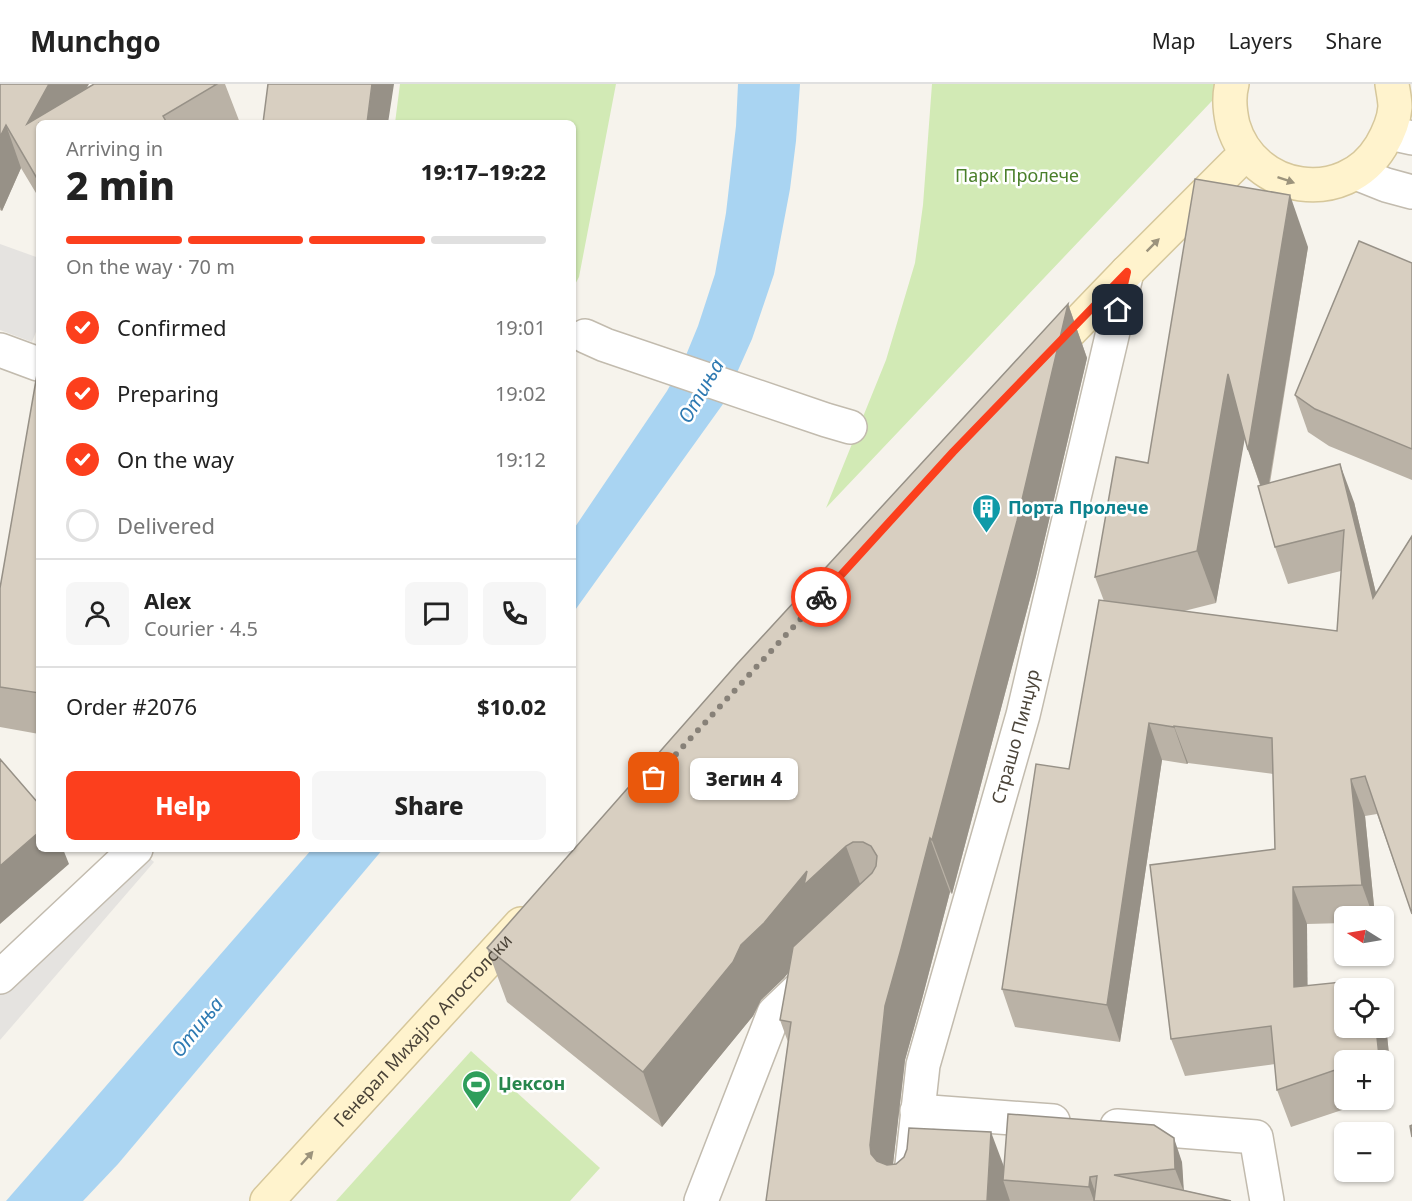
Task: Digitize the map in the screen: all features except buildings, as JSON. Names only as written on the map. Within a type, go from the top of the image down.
[{"type":"street","points":[[1230,87],[1230,114],[1236,135],[1247,154],[1265,170],[1286,181],[1310,185],[1334,183],[1356,173],[1401,135],[1392,84]]},
{"type":"street","points":[[1028,375],[1234,164],[1247,154]]},
{"type":"street","points":[[1356,173],[1412,192]]},
{"type":"street","name":"Страшо Пинџур","points":[[908,1201],[923,1065],[1023,715],[1127,272]]},
{"type":"street","points":[[595,341],[838,423]]},
{"type":"street","points":[[0,350],[36,363]]},
{"type":"street","points":[[0,977],[133,852]]},
{"type":"street","name":"Генерал Михајло Апостолски","points":[[267,1201],[541,902]]},
{"type":"street","points":[[702,1201],[774,1013],[835,955]]},
{"type":"street","points":[[917,1111],[1256,1137],[1267,1201]]},
{"type":"green space","points":[[400,84],[616,84],[579,277],[576,282],[576,120],[395,120]]},
{"type":"green space","name":"Парк Пролече","points":[[932,84],[1228,84],[826,508],[886,360],[915,263],[923,205]]},
{"type":"green space","name":"Џексон","points":[[471,1051],[600,1168],[570,1201],[336,1201]]},
{"type":"shaded area","points":[[0,244],[36,257],[36,332],[32,342],[0,330]]},
{"type":"shaded area","points":[[138,852],[142,852],[154,862],[0,1040],[0,991]]},
{"type":"water","name":"Отиња","points":[[738,84],[800,84],[790,189],[774,274],[752,339],[723,404],[576,609],[576,526],[667,391],[684,360],[698,326],[715,274],[726,213],[736,126]]},
{"type":"water","name":"Отиња","points":[[309,852],[380,852],[118,1164],[83,1201],[6,1201]]},
{"type":"way so far","points":[[654,778],[821,597]]},
{"type":"place","name":"Порта Пролече","points":[[987,534]]},
{"type":"place","name":"Зегин 4","points":[[654,778]]},
{"type":"place","name":"Џексон","points":[[477,1110]]},
{"type":"route","points":[[821,597],[953,452],[1127,272],[1118,310]]}]
